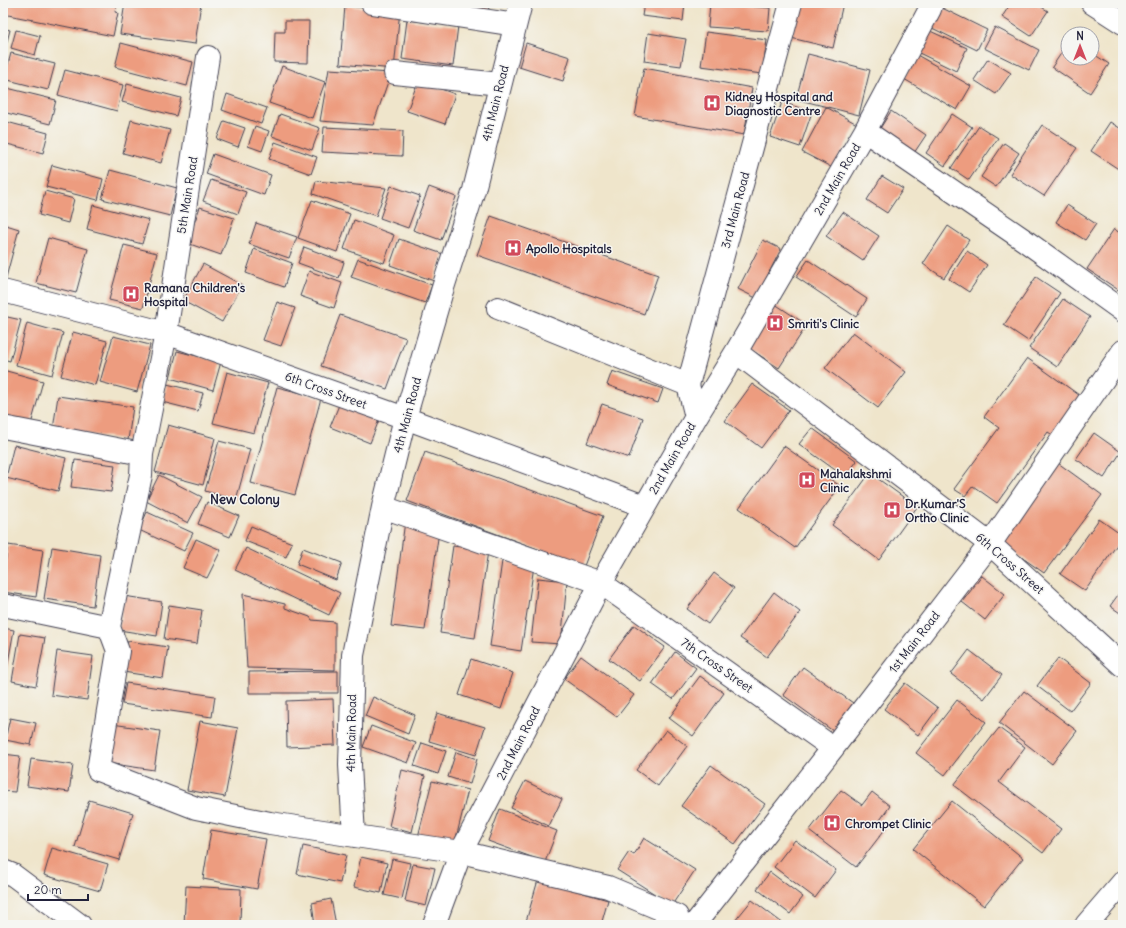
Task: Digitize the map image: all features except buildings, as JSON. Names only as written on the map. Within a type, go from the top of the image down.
[{"type":"street","points":[[372,3],[515,25]]},
{"type":"street","name":"4th Main Road","points":[[354,836],[350,765],[353,654],[384,507],[405,418],[442,290],[474,190],[521,3]]},
{"type":"street","name":"3rd Main Road","points":[[696,417],[688,385],[791,3]]},
{"type":"street","name":"2nd Main Road","points":[[434,925],[461,852],[601,583],[644,506],[865,131],[930,10],[932,3]]},
{"type":"street","points":[[1092,3],[1123,22]]},
{"type":"street","name":"5th Main Road","points":[[110,626],[141,475],[142,454],[166,333],[208,57]]},
{"type":"street","points":[[395,73],[500,84]]},
{"type":"street","points":[[865,131],[1024,240],[1123,311]]},
{"type":"street","name":"6th Cross Street","points":[[3,291],[166,333],[405,418],[644,506]]},
{"type":"street","points":[[498,308],[688,385]]},
{"type":"street","name":"1st Main Road","points":[[686,921],[833,748],[990,544],[1123,351]]},
{"type":"street","name":"6th Cross Street","points":[[736,352],[990,544],[1123,666]]},
{"type":"street","points":[[3,427],[142,454]]},
{"type":"street","name":"7th Cross Street","points":[[384,507],[601,583],[833,748]]},
{"type":"street","points":[[3,605],[110,626],[118,651],[98,770],[196,808],[270,823],[461,852],[608,887],[686,921]]},
{"type":"street","points":[[3,871],[12,875],[80,925]]},
{"type":"street","points":[[1086,925],[1123,882]]},
{"type":"place","name":"Kidney Hospital and Diagnostic Centre","points":[[712,103]]},
{"type":"place","name":"Apollo Hospitals","points":[[513,248]]},
{"type":"place","name":"Ramana Children's Hospital","points":[[131,294]]},
{"type":"place","name":"Smriti's Clinic","points":[[775,323]]},
{"type":"place","name":"Mahalakshmi Clinic","points":[[807,480]]},
{"type":"place","name":"Dr.Kumar'S Ortho Clinic","points":[[892,510]]},
{"type":"place","name":"Chrompet Clinic","points":[[832,823]]},
{"type":"district","name":"New Colony","points":[[245,499]]}]
